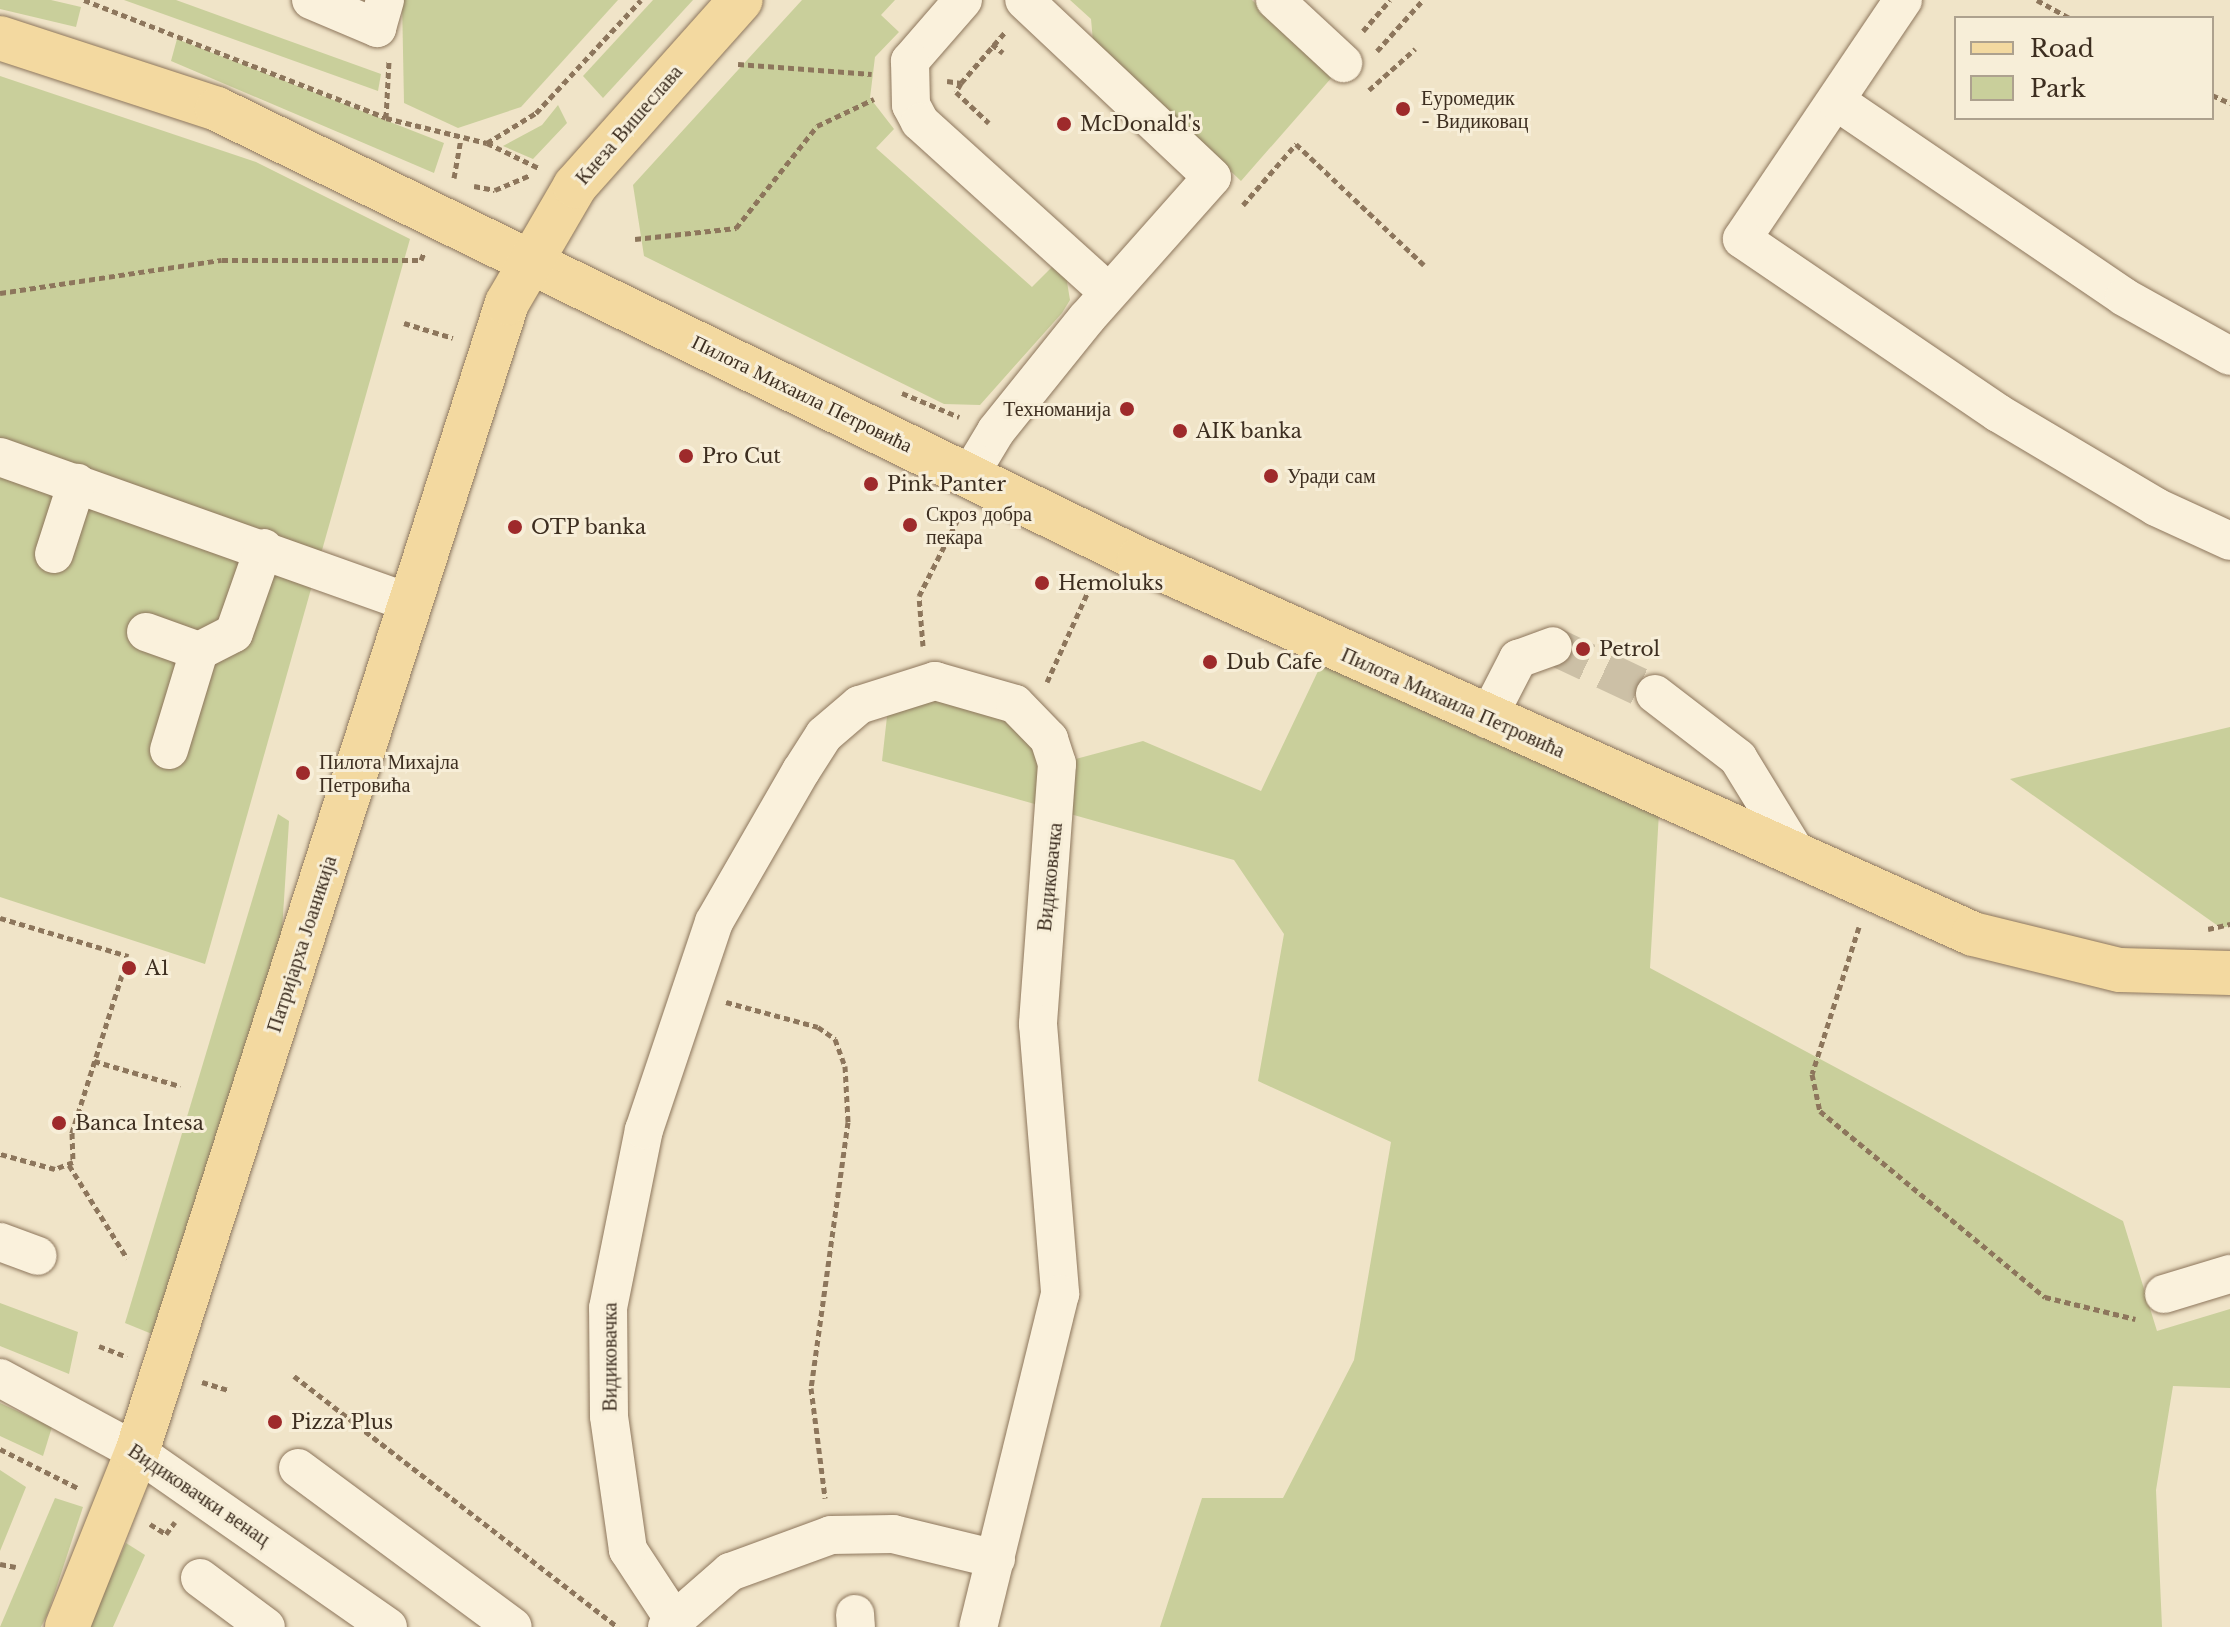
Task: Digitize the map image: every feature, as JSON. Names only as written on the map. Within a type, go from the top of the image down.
[{"type":"main road","name":"Кнеза Вишеслава","points":[[528,258],[575,186],[741,0]]},
{"type":"main road","name":"Пилота Михаила Петровића","points":[[0,38],[217,109],[528,258],[967,492],[2024,952],[2120,970],[2230,973]]},
{"type":"main road","name":"Патријарха Јоаникија","points":[[67,1627],[137,1452],[413,604],[507,303],[528,258]]},
{"type":"street","points":[[311,0],[381,14]]},
{"type":"street","points":[[963,0],[910,61],[911,105],[920,122],[1108,292]]},
{"type":"street","points":[[1275,0],[1354,64]]},
{"type":"street","points":[[1903,0],[1742,239],[1998,413],[2156,507],[2230,541]]},
{"type":"street","points":[[967,492],[996,431],[1108,292],[1212,177],[1019,12]]},
{"type":"street","points":[[1836,101],[2124,297],[2230,356]]},
{"type":"street","points":[[0,457],[264,548],[413,604]]},
{"type":"street","points":[[54,554],[77,483]]},
{"type":"street","points":[[169,750],[199,651],[234,633],[264,548]]},
{"type":"street","points":[[146,632],[199,651]]},
{"type":"street","points":[[1487,719],[1518,659],[1553,646]]},
{"type":"street","name":"Видиковачка","points":[[978,1627],[996,1559],[1060,1294],[1038,1024],[1057,764],[1049,739],[1026,713],[966,684],[935,681],[859,705],[824,735],[743,865],[686,992],[628,1197],[607,1352],[628,1550],[671,1623],[730,1572],[831,1535],[893,1534],[996,1559]]},
{"type":"street","points":[[1655,694],[1738,758],[1798,856]]},
{"type":"street","points":[[0,1242],[38,1256]]},
{"type":"street","points":[[2171,1292],[2230,1274]]},
{"type":"street","name":"Видиковачки венац","points":[[0,1378],[137,1452],[388,1627]]},
{"type":"street","points":[[298,1468],[513,1627]]},
{"type":"street","points":[[200,1578],[266,1627]]},
{"type":"path","points":[[84,0],[386,118],[461,140],[487,143],[540,167],[520,184],[495,190],[453,181]]},
{"type":"path","points":[[487,143],[536,113],[641,0]]},
{"type":"path","points":[[1354,64],[1423,0]]},
{"type":"path","points":[[2037,0],[2066,16]]},
{"type":"path","points":[[989,123],[956,92],[1019,12]]},
{"type":"path","points":[[992,44],[1003,53]]},
{"type":"path","points":[[733,64],[884,74]]},
{"type":"path","points":[[932,79],[961,83]]},
{"type":"path","points":[[635,239],[736,228],[817,126],[881,95]]},
{"type":"path","points":[[452,189],[461,140]]},
{"type":"path","points":[[1233,216],[1296,144],[1424,265]]},
{"type":"path","points":[[0,293],[222,260],[421,260]]},
{"type":"path","points":[[404,323],[462,341]]},
{"type":"path","points":[[935,681],[917,631],[919,596],[967,492]]},
{"type":"path","points":[[1026,713],[1068,647],[1091,598],[1093,571]]},
{"type":"path","points":[[1863,914],[1812,1074],[1820,1111],[2045,1297],[2138,1319],[2171,1292]]},
{"type":"path","points":[[0,918],[128,956],[94,1061],[69,1165],[127,1258]]},
{"type":"path","points":[[686,992],[818,1027],[835,1039],[845,1066],[848,1122],[810,1397],[831,1535]]},
{"type":"path","points":[[94,1061],[180,1086]]},
{"type":"path","points":[[0,1154],[55,1169],[69,1165]]},
{"type":"path","points":[[99,1346],[140,1362]]},
{"type":"path","points":[[294,1376],[618,1627]]},
{"type":"path","points":[[195,1380],[228,1390]]},
{"type":"path","points":[[0,1449],[85,1491]]},
{"type":"path","points":[[146,1521],[166,1534]]},
{"type":"path","points":[[0,1564],[16,1567]]},
{"type":"green space","points":[[0,0],[51,0],[81,7],[76,27],[0,9]]},
{"type":"green space","points":[[124,0],[176,0],[381,74],[378,91]]},
{"type":"green space","points":[[402,0],[618,0],[521,107],[458,128],[404,103]]},
{"type":"green space","points":[[653,0],[693,0],[603,98],[583,76]]},
{"type":"green space","points":[[802,0],[895,0],[881,15],[899,32],[875,57],[870,98],[894,129],[876,148],[1032,287],[1055,264],[1066,276],[1070,300],[1062,313],[980,405],[944,404],[644,256],[633,185]]},
{"type":"green space","points":[[1070,0],[1252,0],[1333,76],[1241,181],[1093,41],[1091,19]]},
{"type":"green space","points":[[177,39],[444,143],[434,173],[171,61]]},
{"type":"green space","points":[[0,76],[256,162],[410,239],[205,964],[0,897]]},
{"type":"green space","points":[[558,105],[567,123],[533,159],[503,146],[542,125]]},
{"type":"green space","points":[[1329,648],[1660,795],[1650,968],[2123,1221],[2157,1331],[2230,1309],[2230,1388],[2173,1386],[2156,1490],[2162,1627],[1160,1627],[1202,1498],[1283,1498],[1354,1360],[1391,1142],[1258,1081],[1284,934],[1234,860],[882,761],[890,690],[966,684],[1057,764],[1143,741],[1261,791]]},
{"type":"green space","points":[[2230,727],[2230,926],[2221,928],[2010,779]]},
{"type":"green space","points":[[278,814],[289,821],[282,931],[152,1334],[125,1323]]},
{"type":"green space","points":[[0,1303],[78,1332],[69,1374],[0,1346]]},
{"type":"green space","points":[[0,1403],[52,1427],[43,1456],[0,1436]]},
{"type":"green space","points":[[0,1470],[26,1487],[0,1551]]},
{"type":"green space","points":[[55,1498],[83,1507],[48,1613],[41,1627],[0,1627]]},
{"type":"green space","points":[[126,1543],[145,1555],[113,1627],[88,1627]]},
{"type":"tunnel","points":[[1553,646],[1655,694]]},
{"type":"place","name":"Еуромедик - Видиковац","points":[[1403,109]]},
{"type":"place","name":"McDonald's","points":[[1064,124]]},
{"type":"place","name":"Техноманија","points":[[1127,409]]},
{"type":"place","name":"AIK banka","points":[[1180,431]]},
{"type":"place","name":"Pro Cut","points":[[686,456]]},
{"type":"place","name":"Уради сам","points":[[1271,476]]},
{"type":"place","name":"Pink Panter","points":[[871,484]]},
{"type":"place","name":"Скроз добра пекара","points":[[910,525]]},
{"type":"place","name":"OTP banka","points":[[515,527]]},
{"type":"place","name":"Hemoluks","points":[[1042,583]]},
{"type":"place","name":"Petrol","points":[[1583,649]]},
{"type":"place","name":"Dub Cafe","points":[[1210,662]]},
{"type":"place","name":"Пилота Михајла Петровића","points":[[303,773]]},
{"type":"place","name":"A1","points":[[129,968]]},
{"type":"place","name":"Banca Intesa","points":[[59,1123]]},
{"type":"place","name":"Pizza Plus","points":[[275,1422]]}]
